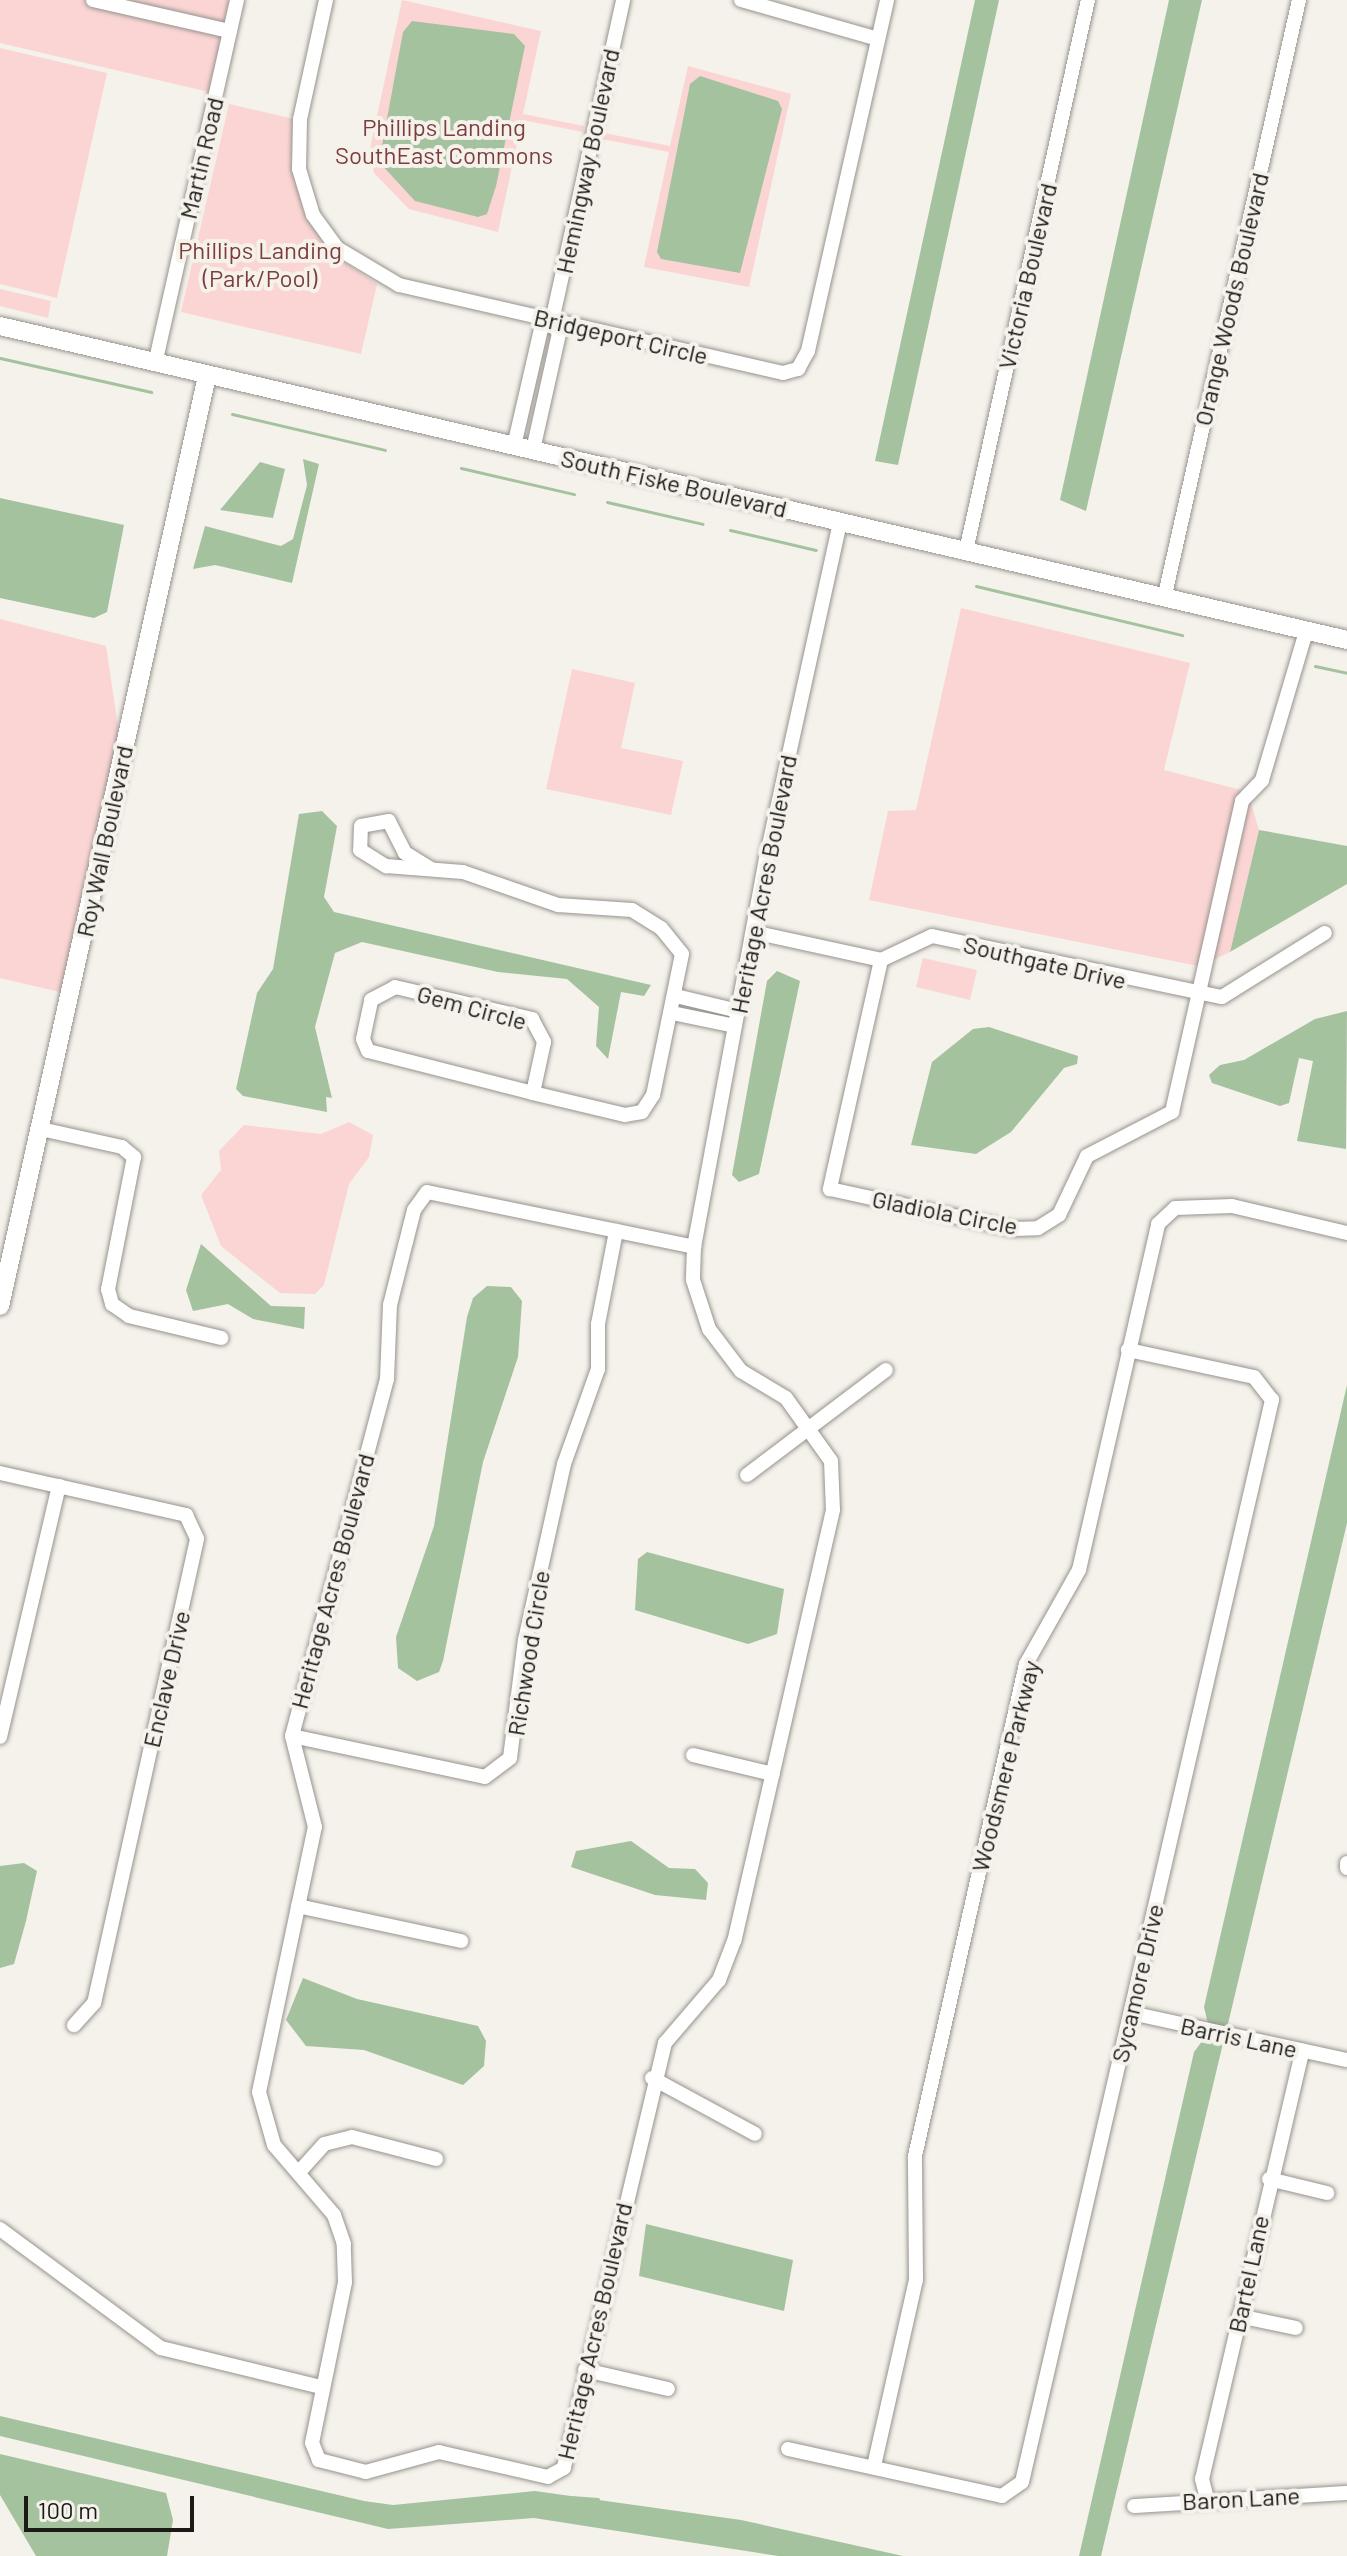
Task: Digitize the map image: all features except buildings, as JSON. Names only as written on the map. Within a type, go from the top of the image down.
[{"type":"main road","name":"South Fiske Boulevard","points":[[0,326],[1347,640]]},
{"type":"main road","name":"Roy Wall Boulevard","points":[[0,1306],[207,376]]},
{"type":"street","points":[[93,0],[153,7],[230,31]]},
{"type":"street","name":"Martin Road","points":[[155,364],[237,0]]},
{"type":"street","name":"Bridgeport Circle","points":[[326,0],[298,137],[313,215],[337,248],[399,285],[783,373],[798,369],[887,0]]},
{"type":"street","name":"Hemingway Boulevard","points":[[533,450],[559,334],[552,321],[623,0]]},
{"type":"street","points":[[741,0],[878,39]]},
{"type":"street","name":"Victoria Boulevard","points":[[966,551],[1088,0]]},
{"type":"street","name":"Orange Woods Boulevard","points":[[1164,599],[1299,0]]},
{"type":"street","name":"Hemingway Boulevard","points":[[514,446],[541,329],[552,321]]},
{"type":"street","name":"Heritage Acres Boulevard","points":[[694,1247],[450,1192],[427,1192],[418,1201],[390,1305],[387,1379],[292,1736],[315,1827],[259,2092],[274,2145],[300,2171],[334,2215],[344,2244],[345,2282],[321,2387],[312,2443],[319,2460],[337,2468],[366,2472],[439,2452],[548,2477],[564,2468],[652,2078],[665,2043],[719,1980],[773,1774],[833,1510],[831,1461],[786,1398],[741,1371],[709,1329],[693,1280],[694,1247],[753,932],[840,522]]},
{"type":"street","points":[[1198,996],[1242,801],[1262,780],[1306,631]]},
{"type":"street","points":[[389,821],[405,853],[431,869],[399,868],[367,856],[357,844],[361,826],[389,821]]},
{"type":"street","name":"Gem Circle","points":[[431,869],[478,876],[543,902],[615,905],[647,916],[682,954],[672,1013],[642,1112],[625,1115],[378,1057],[363,1039],[371,1000],[395,987],[532,1019],[544,1042],[533,1093]]},
{"type":"street","points":[[753,932],[881,960]]},
{"type":"street","name":"Southgate Drive","points":[[881,960],[932,936],[1198,996],[1222,997],[1325,933]]},
{"type":"street","name":"Gladiola Circle","points":[[881,960],[830,1189],[1014,1229],[1038,1228],[1059,1215],[1087,1156],[1172,1112],[1198,996]]},
{"type":"street","points":[[676,996],[737,1018]]},
{"type":"street","points":[[672,1013],[737,1018]]},
{"type":"street","points":[[41,1129],[122,1147],[134,1157],[108,1289],[112,1304],[129,1316],[221,1338]]},
{"type":"street","name":"Woodsmere Parkway","points":[[874,2466],[916,2280],[915,2156],[1026,1664],[1079,1570],[1158,1224],[1175,1208],[1232,1206],[1347,1233]]},
{"type":"street","name":"Richwood Circle","points":[[292,1736],[485,1777],[510,1758],[525,1640],[561,1479],[598,1369],[598,1324],[616,1231]]},
{"type":"street","name":"Sycamore Drive","points":[[788,2449],[1002,2496],[1022,2482],[1272,1400],[1254,1377],[1128,1350]]},
{"type":"street","points":[[747,1475],[886,1370]]},
{"type":"street","name":"Enclave Drive","points":[[0,1473],[186,1515],[197,1539],[94,2003],[74,2025]]},
{"type":"street","points":[[0,1737],[59,1486]]},
{"type":"street","points":[[693,1755],[773,1774]]},
{"type":"street","points":[[298,1906],[461,1941]]},
{"type":"street","name":"Barris Lane","points":[[1131,2013],[1347,2060]]},
{"type":"street","name":"Bartel Lane","points":[[1207,2499],[1202,2479],[1269,2179],[1302,2051]]},
{"type":"street","points":[[652,2078],[755,2134]]},
{"type":"street","points":[[300,2171],[324,2144],[352,2137],[436,2159]]},
{"type":"street","points":[[1269,2179],[1327,2193]]},
{"type":"street","points":[[0,2229],[161,2348],[321,2387]]},
{"type":"street","points":[[1239,2316],[1296,2328]]},
{"type":"street","points":[[585,2370],[668,2389]]},
{"type":"street","name":"Baron Lane","points":[[1134,2506],[1207,2499],[1347,2493]]},
{"type":"green space","points":[[0,0],[230,0],[209,92],[0,43]]},
{"type":"green space","name":"Phillips Landing SouthEast Commons","points":[[402,0],[541,31],[523,114],[584,126],[583,132],[522,120],[498,232],[409,209],[374,173],[370,149]]},
{"type":"green space","points":[[0,48],[107,73],[57,298],[0,284]]},
{"type":"green space","points":[[688,66],[791,94],[749,287],[644,267],[669,152],[602,139],[604,133],[670,146]]},
{"type":"green space","name":"Phillips Landing (Park/Pool)","points":[[229,104],[294,119],[291,165],[308,219],[341,260],[377,284],[361,354],[181,312]]},
{"type":"green space","points":[[0,289],[51,301],[48,318],[0,306]]},
{"type":"green space","points":[[961,608],[1190,663],[1164,770],[1241,790],[1198,966],[869,900],[888,811],[916,810]]},
{"type":"green space","points":[[0,619],[106,646],[120,740],[64,993],[0,978]]},
{"type":"green space","points":[[572,669],[635,683],[621,748],[683,761],[671,815],[546,789]]},
{"type":"green space","points":[[1250,800],[1259,830],[1230,952],[1213,960]]},
{"type":"green space","points":[[923,958],[977,970],[970,1000],[916,987]]},
{"type":"green space","points":[[349,1122],[373,1135],[369,1157],[349,1184],[324,1285],[315,1294],[280,1293],[221,1246],[201,1195],[221,1170],[219,1151],[244,1125],[321,1134]]},
{"type":"shaded area","points":[[975,0],[999,0],[898,465],[875,461]]},
{"type":"shaded area","points":[[1169,0],[1202,0],[1086,511],[1060,500]]},
{"type":"shaded area","name":"Phillips Landing SouthEast Commons","points":[[412,21],[514,34],[525,46],[496,186],[487,214],[478,217],[415,201],[379,162],[403,32]]},
{"type":"shaded area","points":[[700,76],[778,101],[782,109],[740,273],[661,259],[657,252],[690,84]]},
{"type":"shaded area","points":[[303,459],[319,464],[292,583],[215,565],[193,569],[205,526],[281,546],[293,539],[307,485]]},
{"type":"shaded area","points":[[260,462],[285,469],[273,518],[220,510]]},
{"type":"shaded area","points":[[0,498],[124,525],[107,612],[94,618],[0,598]]},
{"type":"shaded area","points":[[322,811],[337,826],[324,897],[334,912],[651,985],[644,996],[621,992],[608,1059],[596,1046],[599,1007],[567,979],[498,972],[362,942],[335,953],[315,1027],[332,1098],[326,1097],[327,1112],[243,1096],[236,1089],[257,993],[273,969],[299,814]]},
{"type":"shaded area","points":[[1259,830],[1347,846],[1347,884],[1230,952]]},
{"type":"shaded area","points":[[777,971],[800,981],[759,1174],[739,1182],[732,1175],[767,981]]},
{"type":"shaded area","points":[[1347,1011],[1346,1149],[1297,1141],[1313,1061],[1299,1058],[1289,1103],[1280,1106],[1212,1083],[1209,1075],[1220,1065],[1244,1060],[1315,1019]]},
{"type":"shaded area","points":[[989,1027],[1078,1056],[1077,1064],[1064,1068],[1011,1132],[976,1154],[911,1145],[932,1062],[973,1029]]},
{"type":"shaded area","points":[[201,1244],[271,1306],[305,1307],[304,1329],[253,1319],[228,1304],[193,1311],[186,1290]]},
{"type":"shaded area","points":[[487,1286],[511,1287],[522,1301],[518,1357],[483,1462],[443,1661],[439,1672],[417,1681],[398,1668],[396,1637],[434,1526],[467,1317],[473,1298]]},
{"type":"shaded area","points":[[1347,1385],[1347,1523],[1227,2028],[1208,2024],[1204,2007]]},
{"type":"shaded area","points":[[647,1552],[784,1589],[777,1634],[748,1644],[635,1610],[638,1559]]},
{"type":"shaded area","points":[[631,1841],[669,1868],[695,1869],[708,1883],[706,1900],[655,1895],[571,1867],[576,1851]]},
{"type":"shaded area","points":[[24,1863],[37,1871],[26,1921],[14,1964],[0,1968],[0,1866]]},
{"type":"shaded area","points":[[303,1978],[357,1999],[478,2026],[486,2041],[484,2066],[463,2085],[364,2050],[306,2046],[286,2020]]},
{"type":"shaded area","points":[[1206,2036],[1224,2039],[1101,2556],[1079,2556],[1194,2052]]},
{"type":"shaded area","points":[[646,2224],[793,2260],[784,2311],[639,2276]]},
{"type":"shaded area","points":[[0,2416],[364,2501],[393,2505],[535,2491],[741,2520],[903,2556],[778,2556],[534,2518],[388,2529],[0,2436]]},
{"type":"shaded area","points":[[0,2454],[166,2493],[173,2520],[167,2556],[36,2556],[0,2495]]},
{"type":"waterway","points":[[0,358],[151,392]]},
{"type":"waterway","points":[[232,414],[385,450]]},
{"type":"waterway","points":[[461,468],[574,494]]},
{"type":"waterway","points":[[607,502],[703,524]]},
{"type":"waterway","points":[[730,530],[816,550]]},
{"type":"waterway","points":[[976,586],[1182,635]]},
{"type":"waterway","points":[[1315,666],[1347,673]]},
{"type":"waterway","points":[[570,2497],[598,2499]]}]
